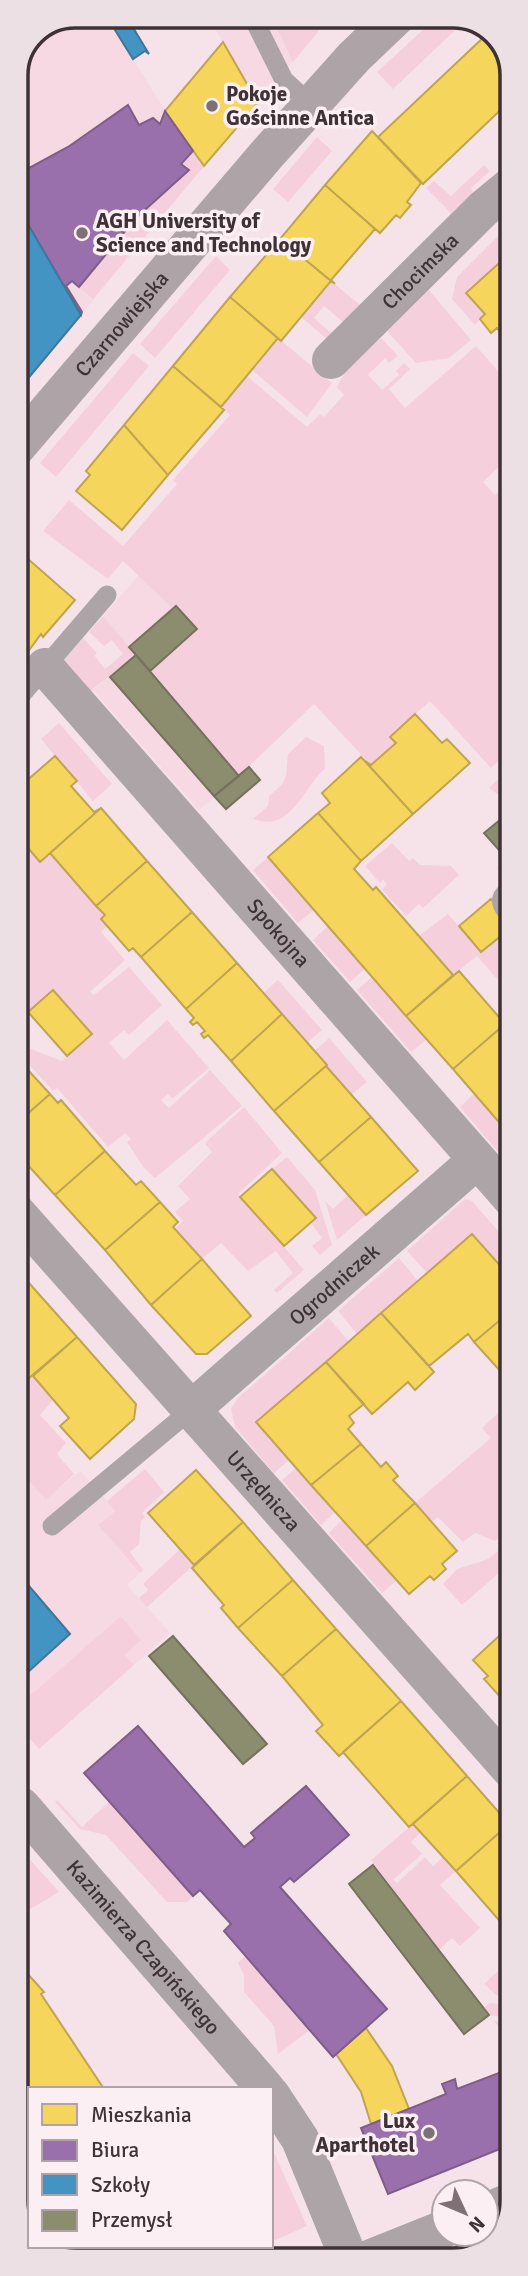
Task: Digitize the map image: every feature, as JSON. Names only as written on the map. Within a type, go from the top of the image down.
[{"type":"main road","name":"Czarnowiejska","points":[[28,431],[310,104],[385,28]]},
{"type":"street","name":"Chocimska","points":[[331,360],[500,195]]},
{"type":"street","name":"Spokojna","points":[[45,667],[500,1186]]},
{"type":"street","name":"Ogrodniczek","points":[[192,1409],[477,1160]]},
{"type":"street","name":"Urzędnicza","points":[[28,1225],[500,1757]]},
{"type":"street","name":"Kazimierza Czapińskiego","points":[[28,1814],[264,2087]]},
{"type":"street","points":[[273,2098],[300,2139],[345,2248]]},
{"type":"street","points":[[396,2248],[430,2235]]},
{"type":"lane","points":[[258,28],[284,79],[310,104]]},
{"type":"lane","points":[[28,687],[107,595]]},
{"type":"lane","points":[[52,1526],[192,1409]]},
{"type":"shaded area","name":"AGH University of Science and Technology","points":[[114,28],[165,111],[204,166],[28,379],[28,75],[36,49],[49,36],[66,29]]},
{"type":"shaded area","points":[[215,28],[321,28],[258,103]]},
{"type":"shaded area","points":[[277,28],[321,28],[293,62]]},
{"type":"shaded area","points":[[425,28],[457,28],[393,89],[377,72]]},
{"type":"shaded area","points":[[317,137],[332,151],[288,202],[273,189]]},
{"type":"shaded area","points":[[193,151],[204,166],[93,299],[79,287],[136,219],[188,170],[181,164]]},
{"type":"shaded area","points":[[484,165],[490,171],[471,188],[473,192],[451,213],[426,188],[434,181],[451,196]]},
{"type":"shaded area","points":[[500,234],[500,263],[466,293],[485,314],[475,325],[452,299],[457,277]]},
{"type":"shaded area","points":[[216,256],[230,270],[155,358],[140,344]]},
{"type":"shaded area","points":[[331,281],[360,305],[343,322],[324,306],[314,318],[332,334],[327,339],[301,317]]},
{"type":"shaded area","points":[[429,290],[471,340],[449,358],[416,363],[387,331]]},
{"type":"shaded area","points":[[278,338],[332,383],[307,417],[252,370]]},
{"type":"shaded area","points":[[381,338],[398,356],[389,363],[385,358],[368,375],[382,390],[399,375],[396,371],[404,363],[410,369],[389,389],[405,408],[476,346],[500,373],[500,466],[483,482],[495,495],[500,490],[500,760],[491,768],[430,701],[391,736],[396,743],[371,765],[314,704],[239,776],[150,671],[196,629],[176,606],[173,609],[123,561],[108,579],[43,531],[69,500],[123,546],[177,484],[173,480],[230,415],[221,407],[247,376],[307,427],[320,414],[324,417],[344,395],[337,387],[345,372]]},
{"type":"shaded area","points":[[133,353],[149,366],[56,477],[40,463]]},
{"type":"shaded area","points":[[139,575],[173,608],[176,606],[197,629],[150,671],[239,776],[199,810],[93,690],[135,655],[103,616]]},
{"type":"shaded area","points":[[103,616],[136,655],[84,696],[63,661],[83,638],[97,653],[94,655],[105,669],[123,654],[112,640],[104,646],[89,632]]},
{"type":"shaded area","points":[[59,723],[112,784],[93,801],[41,739]]},
{"type":"shaded area","points":[[306,737],[324,746],[325,769],[287,814],[278,820],[266,822],[253,819],[268,806],[269,796],[283,782],[288,754]]},
{"type":"shaded area","points":[[500,777],[500,796],[489,788]]},
{"type":"shaded area","points":[[28,841],[50,853],[105,915],[101,919],[107,926],[101,932],[125,960],[90,992],[94,995],[129,967],[162,1005],[129,1035],[124,1030],[109,1043],[124,1060],[167,1020],[209,1068],[172,1099],[168,1094],[161,1100],[169,1108],[210,1070],[242,1106],[155,1178],[144,1168],[127,1142],[131,1139],[125,1133],[108,1147],[57,1088],[53,1091],[28,1063],[28,1048],[62,1061],[92,1034],[53,990],[28,1012]]},
{"type":"shaded area","points":[[392,843],[409,861],[413,858],[420,865],[451,866],[459,875],[423,908],[419,904],[406,916],[382,890],[387,884],[383,880],[380,883],[365,866]]},
{"type":"shaded area","points":[[268,857],[314,910],[298,923],[253,870]]},
{"type":"shaded area","points":[[448,914],[482,952],[500,937],[500,982],[477,956],[453,975],[419,936]]},
{"type":"shaded area","points":[[328,926],[365,969],[350,982],[313,940]]},
{"type":"shaded area","points":[[372,977],[427,1039],[411,1052],[357,990]]},
{"type":"shaded area","points":[[278,980],[322,1030],[307,1043],[263,993]]},
{"type":"shaded area","points":[[329,1038],[367,1082],[351,1095],[314,1051]]},
{"type":"shaded area","points":[[474,1094],[500,1123],[498,1152],[460,1107]]},
{"type":"shaded area","points":[[244,1107],[282,1153],[238,1194],[304,1270],[277,1293],[274,1290],[293,1273],[276,1251],[248,1271],[221,1243],[202,1259],[175,1229],[183,1221],[175,1212],[190,1199],[178,1186],[212,1152],[205,1143]]},
{"type":"shaded area","points":[[287,1157],[315,1190],[332,1245],[320,1255],[312,1246],[322,1238],[272,1169]]},
{"type":"shaded area","points":[[348,1195],[366,1215],[337,1240],[325,1201],[333,1209]]},
{"type":"shaded area","points":[[465,1199],[472,1201],[500,1233],[500,1266],[472,1234],[427,1273],[407,1251]]},
{"type":"shaded area","points":[[399,1258],[418,1281],[357,1334],[338,1311]]},
{"type":"shaded area","points":[[329,1318],[349,1342],[289,1460],[274,1473],[235,1427],[231,1408],[238,1398]]},
{"type":"shaded area","points":[[33,1376],[53,1400],[40,1415],[66,1443],[57,1454],[74,1474],[46,1500],[28,1480],[28,1380]]},
{"type":"shaded area","points":[[500,1411],[500,1537],[495,1541],[475,1533],[463,1542],[438,1517],[431,1522],[415,1503],[491,1438],[482,1428]]},
{"type":"shaded area","points":[[296,1468],[335,1512],[321,1525],[282,1480]]},
{"type":"shaded area","points":[[145,1469],[164,1492],[142,1513],[145,1517],[141,1521],[139,1544],[130,1552],[143,1570],[140,1573],[98,1525],[115,1511],[107,1501]]},
{"type":"shaded area","points":[[80,1471],[116,1510],[98,1525],[140,1573],[127,1585],[170,1633],[39,1749],[28,1736],[28,1479],[46,1499]]},
{"type":"shaded area","points":[[342,1520],[396,1581],[382,1593],[329,1533]]},
{"type":"shaded area","points":[[180,1549],[194,1565],[147,1607],[139,1598],[148,1590],[143,1584]]},
{"type":"shaded area","points":[[500,1550],[500,1572],[462,1605],[443,1584],[457,1569],[488,1559]]},
{"type":"shaded area","points":[[121,1616],[141,1640],[124,1655],[134,1665],[39,1749],[28,1736],[28,1697]]},
{"type":"shaded area","points":[[57,1800],[82,1827],[109,1802],[193,1896],[187,1902],[167,1902],[106,1835],[80,1829],[55,1802]]},
{"type":"shaded area","points":[[413,1824],[421,1832],[411,1842],[422,1854],[393,1880],[397,1883],[425,1857],[433,1866],[443,1857],[456,1871],[440,1885],[480,1928],[460,1946],[452,1938],[439,1950],[371,1860]]},
{"type":"shaded area","points":[[28,1857],[59,1892],[28,1910]]},
{"type":"shaded area","points":[[245,1956],[310,2030],[278,2054],[274,2026],[244,1992],[244,1975],[238,1963]]},
{"type":"shaded area","points":[[500,1969],[500,1996],[484,1984]]},
{"type":"shaded area","points":[[490,2003],[500,2004],[500,2016],[489,2015],[484,2008]]},
{"type":"shaded area","points":[[273,2150],[307,2226],[273,2241]]},
{"type":"building: Mieszkania","points":[[482,39],[490,46],[499,66],[500,110],[423,184],[378,137]]},
{"type":"building: Mieszkania","name":"Pokoje Gościnne Antica","points":[[223,42],[258,103],[204,166],[165,111]]},
{"type":"building: Mieszkania","points":[[372,131],[421,183],[407,202],[411,205],[400,218],[396,215],[380,233],[325,185]]},
{"type":"building: Mieszkania","points":[[325,185],[375,229],[331,280],[335,284],[280,239]]},
{"type":"building: Mieszkania","points":[[280,239],[331,281],[281,341],[230,297]]},
{"type":"building: Mieszkania","points":[[500,262],[500,331],[497,328],[491,333],[480,319],[485,314],[466,293]]},
{"type":"building: Mieszkania","points":[[230,297],[278,338],[221,407],[173,366]]},
{"type":"building: Mieszkania","points":[[173,366],[224,410],[168,475],[124,425]]},
{"type":"building: Mieszkania","points":[[124,425],[168,475],[122,530],[76,491],[90,475],[86,471]]},
{"type":"building: Mieszkania","points":[[28,559],[75,600],[43,637],[41,634],[28,652]]},
{"type":"building: Mieszkania","points":[[415,714],[442,743],[447,739],[470,763],[413,814],[364,760],[371,765],[396,743],[390,737]]},
{"type":"building: Mieszkania","points":[[55,756],[77,781],[71,786],[94,812],[101,808],[40,862],[28,848],[28,780]]},
{"type":"building: Mieszkania","points":[[361,757],[413,814],[361,861],[318,813],[330,803],[322,793]]},
{"type":"building: Mieszkania","points":[[101,808],[147,861],[96,906],[50,853]]},
{"type":"building: Mieszkania","points":[[318,813],[361,861],[354,869],[373,890],[376,887],[453,975],[406,1016],[268,857]]},
{"type":"building: Mieszkania","points":[[147,861],[192,912],[141,957],[133,948],[129,951],[101,919],[105,915],[96,906]]},
{"type":"building: Mieszkania","points":[[491,899],[500,909],[500,937],[481,952],[459,926]]},
{"type":"building: Mieszkania","points":[[192,912],[237,963],[186,1009],[141,957]]},
{"type":"building: Mieszkania","points":[[237,963],[282,1014],[231,1061],[208,1035],[204,1038],[201,1034],[205,1031],[197,1022],[193,1025],[190,1022],[194,1018],[186,1009]]},
{"type":"building: Mieszkania","points":[[459,971],[500,1018],[500,1028],[453,1069],[406,1016]]},
{"type":"building: Mieszkania","points":[[53,990],[92,1034],[67,1056],[28,1012]]},
{"type":"building: Mieszkania","points":[[282,1014],[327,1065],[274,1111],[231,1061]]},
{"type":"building: Mieszkania","points":[[500,1028],[500,1119],[498,1121],[453,1069]]},
{"type":"building: Mieszkania","points":[[326,1066],[371,1117],[319,1162],[274,1111]]},
{"type":"building: Mieszkania","points":[[28,1070],[50,1094],[28,1113]]},
{"type":"building: Mieszkania","points":[[50,1094],[58,1103],[61,1100],[105,1151],[55,1195],[28,1165],[28,1113]]},
{"type":"building: Mieszkania","points":[[371,1117],[418,1171],[366,1215],[319,1162]]},
{"type":"building: Mieszkania","points":[[105,1151],[136,1185],[141,1181],[160,1202],[105,1250],[55,1195]]},
{"type":"building: Mieszkania","points":[[272,1169],[316,1218],[284,1246],[240,1197]]},
{"type":"building: Mieszkania","points":[[160,1202],[178,1222],[173,1227],[202,1259],[151,1305],[105,1250]]},
{"type":"building: Mieszkania","points":[[472,1234],[500,1266],[500,1320],[474,1342],[468,1334],[429,1366],[381,1313]]},
{"type":"building: Mieszkania","points":[[202,1259],[251,1316],[207,1354],[196,1354],[151,1305]]},
{"type":"building: Mieszkania","points":[[28,1284],[77,1337],[28,1379]]},
{"type":"building: Mieszkania","points":[[381,1313],[434,1372],[415,1390],[408,1382],[372,1414],[326,1362]]},
{"type":"building: Mieszkania","points":[[500,1320],[500,1371],[474,1342]]},
{"type":"building: Mieszkania","points":[[77,1337],[136,1404],[134,1419],[90,1459],[60,1426],[69,1418],[33,1376]]},
{"type":"building: Mieszkania","points":[[326,1362],[364,1404],[349,1416],[354,1423],[348,1429],[361,1444],[311,1485],[256,1422]]},
{"type":"building: Mieszkania","points":[[361,1444],[381,1467],[386,1462],[398,1476],[393,1480],[415,1503],[366,1546],[311,1485]]},
{"type":"building: Mieszkania","points":[[196,1470],[243,1522],[194,1565],[148,1513]]},
{"type":"building: Mieszkania","points":[[415,1503],[457,1551],[442,1564],[446,1569],[434,1580],[430,1576],[409,1594],[366,1546]]},
{"type":"building: Mieszkania","points":[[243,1522],[293,1580],[238,1628],[221,1608],[224,1605],[192,1568]]},
{"type":"building: Mieszkania","points":[[293,1580],[336,1629],[282,1676],[238,1628]]},
{"type":"building: Mieszkania","points":[[336,1629],[401,1701],[339,1756],[316,1731],[323,1725],[282,1676]]},
{"type":"building: Mieszkania","points":[[500,1635],[500,1697],[484,1679],[488,1676],[473,1660]]},
{"type":"building: Mieszkania","points":[[401,1701],[467,1776],[409,1827],[343,1752]]},
{"type":"building: Mieszkania","points":[[467,1776],[500,1814],[500,1832],[456,1871],[413,1824]]},
{"type":"building: Mieszkania","points":[[500,1832],[500,1921],[456,1871]]},
{"type":"building: Mieszkania","points":[[28,1974],[44,1992],[41,1994],[103,2087],[28,2087]]},
{"type":"building: Mieszkania","points":[[366,2028],[392,2066],[409,2109],[371,2124],[361,2092],[336,2054]]},
{"type":"building: Biura","points":[[128,105],[139,125],[153,118],[160,124],[165,111],[193,151],[181,164],[189,170],[136,218],[79,287],[72,281],[66,286],[82,312],[81,315],[28,224],[28,169],[68,147]]},
{"type":"building: Biura","points":[[138,1726],[244,1847],[255,1838],[251,1833],[306,1786],[349,1835],[294,1882],[290,1878],[280,1887],[387,2009],[333,2057],[224,1931],[231,1924],[200,1890],[193,1896],[84,1773]]},
{"type":"building: Biura","points":[[500,2073],[500,2149],[388,2194],[361,2128],[446,2094],[442,2084],[455,2079],[457,2089]]},
{"type":"building: Szkoły","points":[[133,28],[149,54],[145,51],[133,59],[115,30]]},
{"type":"building: Szkoły","points":[[28,224],[81,315],[28,379]]},
{"type":"building: Szkoły","points":[[28,1585],[70,1634],[28,1672]]},
{"type":"building: Przemysł","points":[[176,606],[197,629],[150,671],[129,647]]},
{"type":"building: Przemysł","points":[[136,655],[239,776],[214,796],[110,677]]},
{"type":"building: Przemysł","points":[[249,767],[260,780],[226,809],[214,796]]},
{"type":"building: Przemysł","points":[[500,820],[500,851],[484,833]]},
{"type":"building: Przemysł","points":[[173,1636],[267,1744],[243,1764],[149,1656]]},
{"type":"building: Przemysł","points":[[373,1865],[489,2015],[464,2034],[349,1884]]},
{"type":"place","name":"Pokoje Gościnne Antica","points":[[212,106]]},
{"type":"place","name":"AGH University of Science and Technology","points":[[82,233]]},
{"type":"place","name":"Lux Aparthotel","points":[[429,2133]]}]
